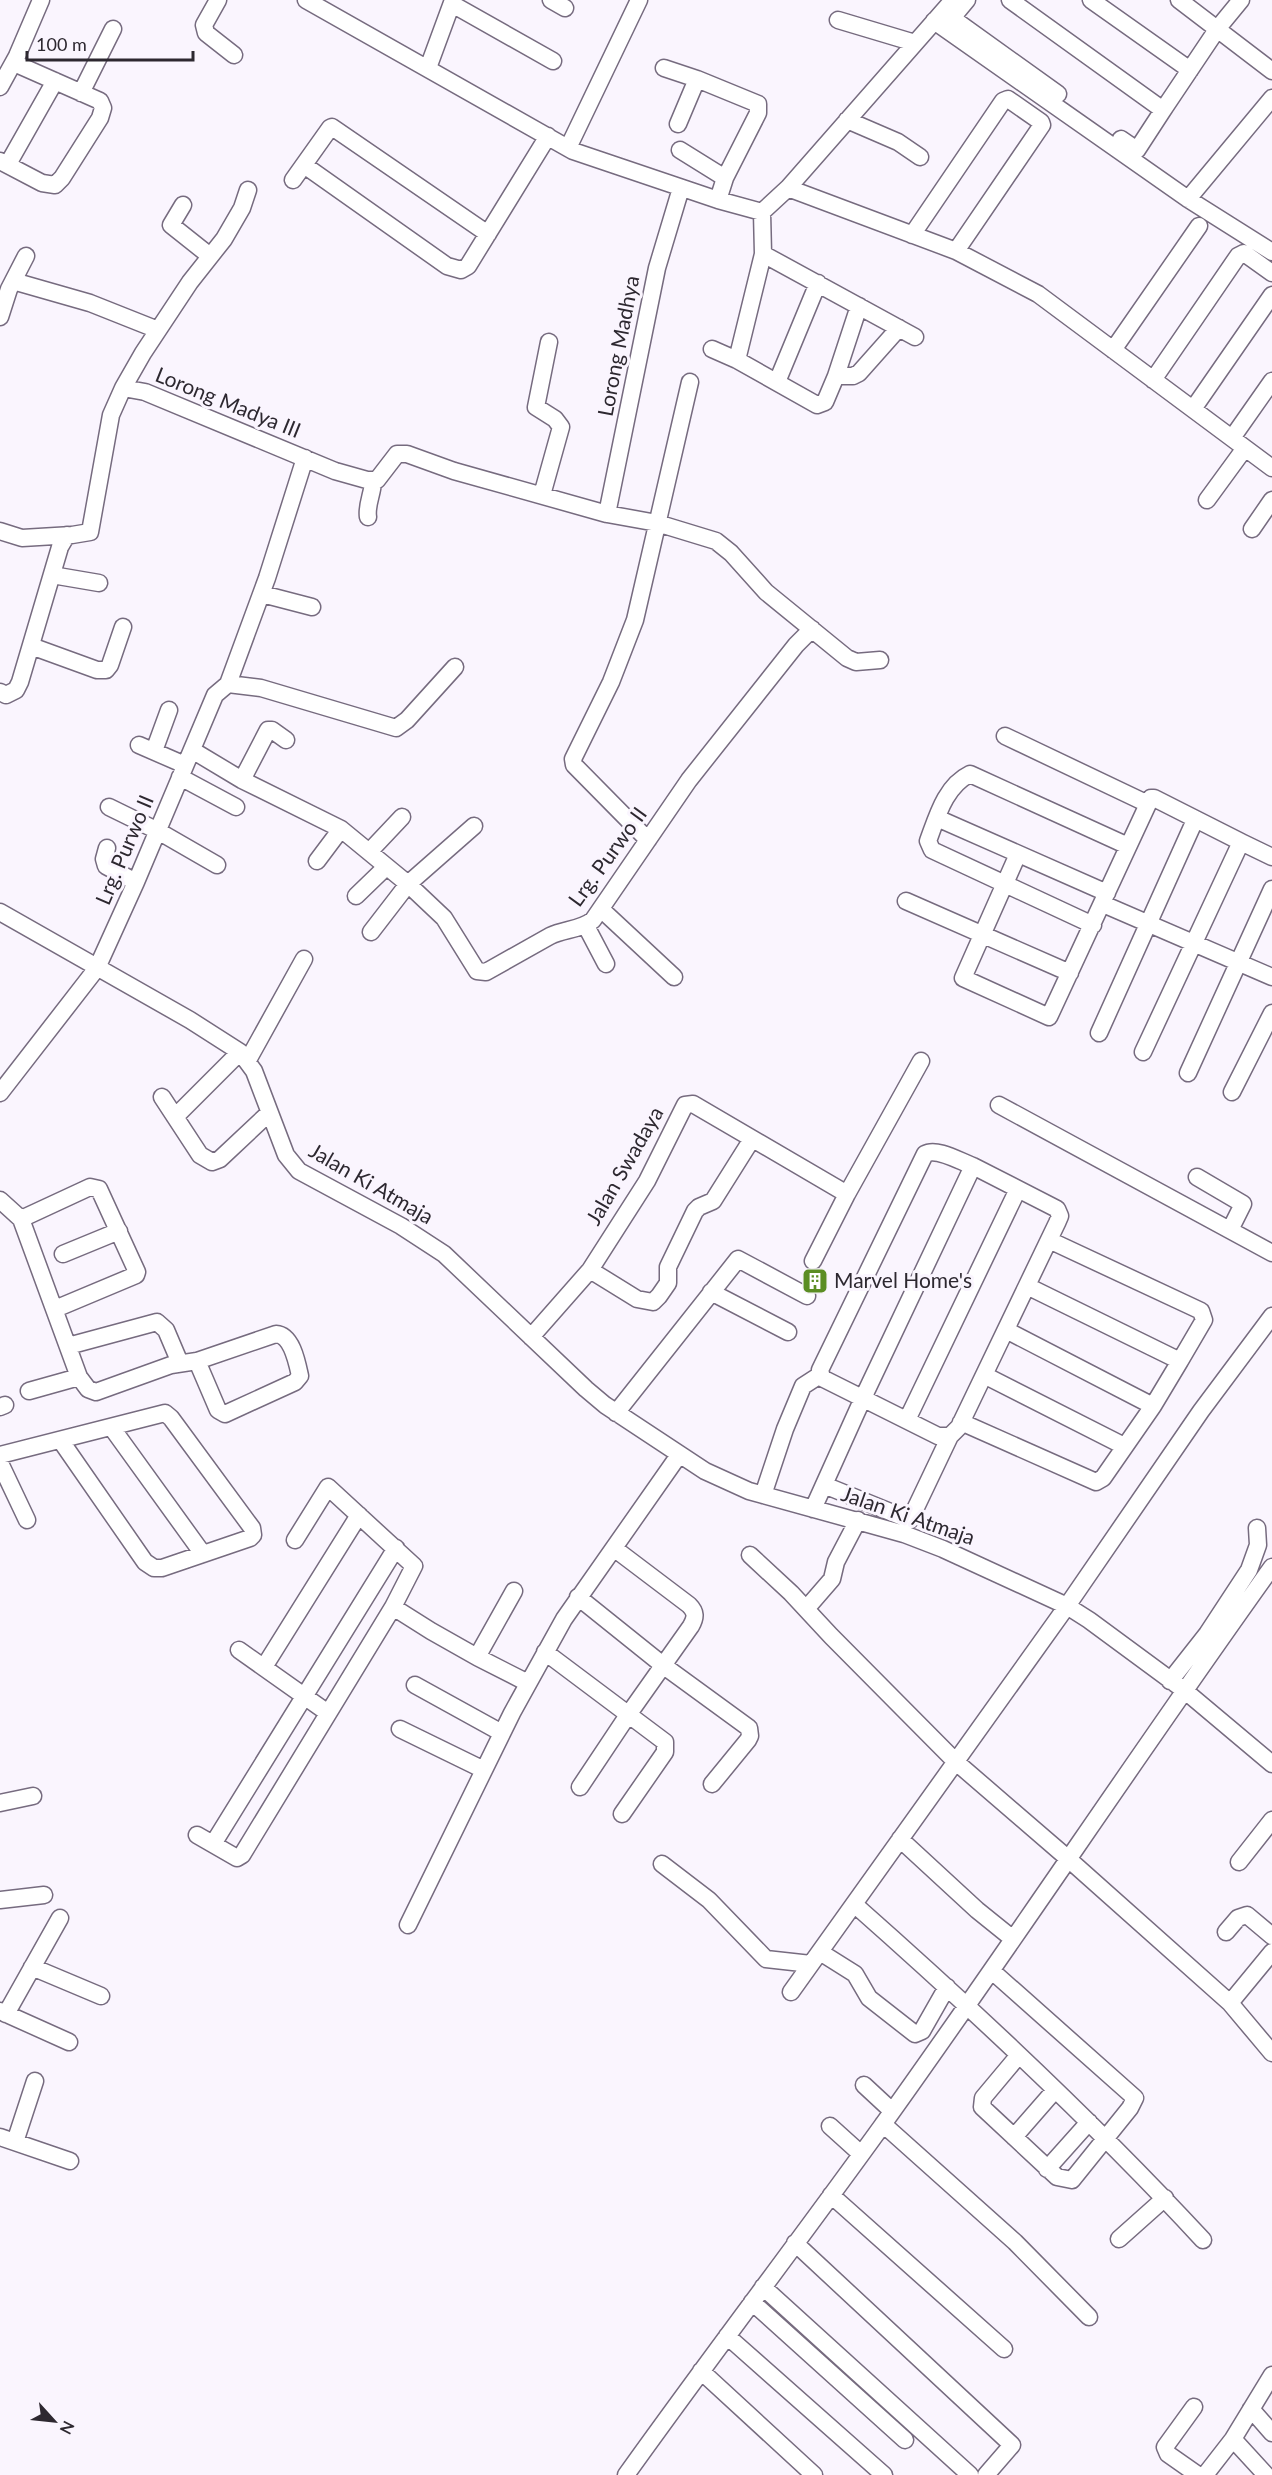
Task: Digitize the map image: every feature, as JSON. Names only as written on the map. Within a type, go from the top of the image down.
[{"type":"street","points":[[0,87],[14,63],[41,0]]},
{"type":"street","points":[[218,0],[204,25],[206,33],[234,56]]},
{"type":"street","points":[[306,0],[568,148],[681,188],[762,212]]},
{"type":"street","points":[[568,148],[639,0]]},
{"type":"street","points":[[737,360],[763,254],[762,212],[788,188],[953,0]]},
{"type":"street","points":[[967,0],[952,18],[1137,150],[1218,28],[1241,0]]},
{"type":"street","points":[[1010,0],[1163,110],[1164,107]]},
{"type":"street","points":[[1092,0],[1190,70]]},
{"type":"street","points":[[1179,0],[1272,71]]},
{"type":"street","points":[[428,68],[453,2],[553,61]]},
{"type":"street","points":[[838,20],[915,44]]},
{"type":"street","points":[[934,21],[1188,199],[1272,252]]},
{"type":"street","points":[[81,93],[113,29]]},
{"type":"street","points":[[14,63],[55,81],[81,93],[100,101],[103,108],[100,118],[62,178],[54,185],[42,183],[4,162],[55,81]]},
{"type":"street","points":[[664,68],[758,104],[758,113],[725,178],[718,200]]},
{"type":"street","points":[[678,124],[697,79]]},
{"type":"street","points":[[1188,199],[1272,98]]},
{"type":"street","points":[[912,235],[1003,101],[1008,99],[1041,122],[1041,129],[956,251]]},
{"type":"street","points":[[847,120],[898,142],[920,157]]},
{"type":"street","points":[[293,180],[332,127],[488,234]]},
{"type":"street","points":[[304,165],[447,266],[461,270],[468,266],[548,136]]},
{"type":"street","points":[[680,150],[725,178]]},
{"type":"street","name":"Lorong Madhya","points":[[607,514],[657,268],[681,188]]},
{"type":"street","points":[[788,188],[956,251],[1038,294],[1272,468]]},
{"type":"street","points":[[123,388],[158,330],[242,208],[248,190]]},
{"type":"street","points":[[183,205],[171,225],[210,256]]},
{"type":"street","points":[[1113,350],[1199,226]]},
{"type":"street","points":[[763,254],[915,337]]},
{"type":"street","points":[[1153,380],[1238,256],[1247,255],[1272,273]]},
{"type":"street","points":[[0,317],[26,256]]},
{"type":"street","points":[[14,281],[90,303],[158,330]]},
{"type":"street","points":[[777,382],[818,283]]},
{"type":"street","points":[[1193,409],[1272,295]]},
{"type":"street","points":[[712,349],[737,360],[817,405],[822,405],[836,376],[859,306]]},
{"type":"street","points":[[836,376],[853,376],[859,373],[899,328]]},
{"type":"street","points":[[542,495],[561,427],[555,419],[536,406],[549,342]]},
{"type":"street","points":[[1207,501],[1272,381]]},
{"type":"street","points":[[648,840],[574,765],[573,759],[626,648],[635,620],[690,382]]},
{"type":"street","name":"Lorong Madya III","points":[[67,536],[90,532],[111,415],[123,388],[145,392],[336,471],[373,481]]},
{"type":"street","points":[[368,517],[367,507],[372,494],[373,481],[377,480],[397,454],[407,454],[454,471],[607,514],[657,523],[716,541],[724,546],[766,592],[848,658],[856,662],[880,660]]},
{"type":"street","name":"Lrg. Purwo II","points":[[0,1093],[97,968],[215,695],[228,684],[262,594],[305,458]]},
{"type":"street","points":[[1252,529],[1272,500]]},
{"type":"street","points":[[0,531],[22,538],[67,536]]},
{"type":"street","points":[[0,692],[6,695],[16,690],[60,547],[67,536]]},
{"type":"street","points":[[52,575],[99,583]]},
{"type":"street","points":[[262,594],[312,607]]},
{"type":"street","points":[[31,646],[97,670],[106,669],[111,665],[123,627]]},
{"type":"street","name":"Lrg. Purwo II","points":[[186,764],[242,780],[341,829],[408,884],[444,918],[480,972],[486,972],[555,933],[586,926],[602,910],[689,780],[729,727],[796,645],[812,629]]},
{"type":"street","points":[[228,684],[261,688],[396,728],[407,720],[455,667]]},
{"type":"street","points":[[169,710],[147,748],[186,764],[236,807]]},
{"type":"street","points":[[242,780],[268,730],[272,730],[286,741]]},
{"type":"street","points":[[1005,736],[1148,804]]},
{"type":"street","points":[[1093,925],[932,850],[928,841],[937,818],[954,784],[970,774],[1128,846]]},
{"type":"street","points":[[1018,854],[963,978],[1049,1017],[1128,846],[1153,798],[1272,856]]},
{"type":"street","points":[[109,807],[158,831],[217,865]]},
{"type":"street","points":[[369,852],[402,817]]},
{"type":"street","points":[[937,818],[1018,854],[1105,898],[1149,924],[1272,977]]},
{"type":"street","points":[[1099,1033],[1195,820]]},
{"type":"street","points":[[371,932],[408,884],[474,826]]},
{"type":"street","points":[[317,861],[341,829]]},
{"type":"street","points":[[1143,1052],[1241,842]]},
{"type":"street","points":[[107,848],[104,859],[106,866],[136,882]]},
{"type":"street","points":[[356,896],[386,867]]},
{"type":"street","points":[[1188,1073],[1272,888]]},
{"type":"street","points":[[906,901],[1070,973]]},
{"type":"street","points":[[602,910],[674,977]]},
{"type":"street","points":[[0,912],[190,1020],[244,1056]]},
{"type":"street","points":[[586,926],[606,964]]},
{"type":"street","points":[[175,1117],[244,1056],[304,959]]},
{"type":"street","points":[[1232,1092],[1265,1045],[1272,1013]]},
{"type":"street","name":"Jalan Ki Atmaja","points":[[244,1056],[286,1155],[298,1171],[401,1226],[444,1254],[585,1389],[616,1413],[679,1455],[729,1483],[763,1495],[858,1520],[943,1548],[1067,1606],[1098,1626],[1177,1686],[1272,1764]]},
{"type":"street","points":[[813,1261],[847,1194],[921,1062]]},
{"type":"street","points":[[162,1097],[200,1155],[212,1162],[220,1159],[269,1113]]},
{"type":"street","name":"Jalan Swadaya","points":[[531,1337],[590,1270],[647,1181],[685,1106],[693,1104],[847,1194]]},
{"type":"street","points":[[999,1105],[1272,1253]]},
{"type":"street","points":[[590,1270],[637,1299],[649,1302],[657,1299],[668,1283],[668,1267],[695,1211],[713,1201],[752,1139]]},
{"type":"street","points":[[824,1485],[910,1520],[1006,1330],[1060,1213],[973,1166],[931,1152],[925,1154],[820,1370],[820,1375],[825,1380],[938,1436],[951,1436]]},
{"type":"street","points":[[813,1509],[973,1166]]},
{"type":"street","points":[[1197,1177],[1242,1204],[1230,1230]]},
{"type":"street","points":[[21,1219],[93,1187],[101,1190],[137,1274],[55,1309]]},
{"type":"street","points":[[907,1420],[1018,1189]]},
{"type":"street","points":[[0,1200],[21,1219],[80,1377],[87,1389],[96,1392],[180,1363],[197,1361],[280,1334],[288,1340],[300,1376],[295,1382],[238,1410],[222,1414],[218,1410],[197,1361]]},
{"type":"street","points":[[63,1254],[119,1231]]},
{"type":"street","points":[[961,1422],[1093,1481],[1103,1478],[1153,1406],[1203,1320],[1202,1311],[1049,1240]]},
{"type":"street","points":[[616,1413],[738,1259],[807,1296]]},
{"type":"street","points":[[1027,1286],[1180,1360]]},
{"type":"street","points":[[711,1292],[788,1332]]},
{"type":"street","points":[[791,1992],[1067,1606],[1201,1411],[1272,1316]]},
{"type":"street","points":[[68,1346],[157,1322],[166,1330],[180,1363]]},
{"type":"street","points":[[1006,1330],[1153,1406]]},
{"type":"street","points":[[763,1495],[785,1429],[803,1386],[820,1375]]},
{"type":"street","points":[[984,1375],[1124,1446]]},
{"type":"street","points":[[29,1391],[80,1377]]},
{"type":"street","points":[[0,1455],[112,1428],[161,1413],[169,1415],[252,1528],[253,1535],[162,1568],[154,1568],[145,1562],[61,1441]]},
{"type":"street","points":[[112,1428],[203,1554]]},
{"type":"street","points":[[408,1925],[502,1733],[545,1652],[578,1598],[615,1549],[679,1455]]},
{"type":"street","points":[[0,1463],[27,1520]]},
{"type":"street","points":[[197,1835],[237,1858],[242,1855],[393,1607],[414,1566],[328,1487],[295,1540]]},
{"type":"street","points":[[264,1668],[359,1515]]},
{"type":"street","points":[[806,1609],[832,1579],[835,1564],[858,1520]]},
{"type":"street","points":[[662,1864],[709,1900],[766,1959],[815,1958],[855,1974],[869,1998],[915,2034],[922,2031],[957,1996],[992,1971],[1006,1934],[1177,1686],[1207,1634],[1249,1570],[1258,1545],[1257,1528]]},
{"type":"street","points":[[213,1844],[396,1548]]},
{"type":"street","points":[[580,1787],[694,1621],[695,1612],[689,1605],[615,1549]]},
{"type":"street","points":[[750,1555],[956,1762],[1230,2003],[1272,2053]]},
{"type":"street","points":[[1177,1686],[1272,1567]]},
{"type":"street","points":[[477,1657],[514,1591]]},
{"type":"street","points":[[578,1598],[664,1666],[749,1728],[748,1740],[712,1784]]},
{"type":"street","points":[[393,1607],[430,1631],[528,1683]]},
{"type":"street","points":[[239,1650],[328,1713]]},
{"type":"street","points":[[545,1652],[662,1739],[666,1745],[665,1752],[622,1814]]},
{"type":"street","points":[[415,1685],[502,1733]]},
{"type":"street","points":[[400,1729],[484,1770]]},
{"type":"street","points":[[0,1803],[33,1796]]},
{"type":"street","points":[[1239,1862],[1272,1820]]},
{"type":"street","points":[[900,1839],[1006,1934]]},
{"type":"street","points":[[0,1900],[44,1895]]},
{"type":"street","points":[[854,1904],[957,1996],[1105,2137],[1203,2240]]},
{"type":"street","points":[[1226,1932],[1238,1918],[1247,1915],[1272,1936]]},
{"type":"street","points":[[60,1918],[3,2013],[69,2042]]},
{"type":"street","points":[[1230,2003],[1272,1952]]},
{"type":"street","points":[[32,1967],[101,1996]]},
{"type":"street","points":[[992,1971],[1133,2095],[1133,2103],[1072,2180],[1057,2178],[982,2107],[983,2098],[1019,2055]]},
{"type":"street","points":[[626,2475],[887,2114],[957,1996]]},
{"type":"street","points":[[35,2081],[8,2140],[70,2161]]},
{"type":"street","points":[[867,2088],[887,2114],[1089,2317]]},
{"type":"street","points":[[1014,2137],[1055,2090]]},
{"type":"street","points":[[1047,2169],[1089,2122]]},
{"type":"street","points":[[834,2130],[858,2152]]},
{"type":"street","points":[[831,2194],[1004,2349]]},
{"type":"street","points":[[1119,2239],[1165,2198]]},
{"type":"street","points":[[795,2243],[1012,2445],[986,2475]]},
{"type":"street","points":[[763,2287],[970,2475]]},
{"type":"street","points":[[752,2302],[905,2440]]},
{"type":"street","points":[[727,2336],[884,2475]]},
{"type":"street","points":[[701,2371],[814,2475]]},
{"type":"street","points":[[1205,2475],[1233,2439],[1272,2375]]},
{"type":"street","points":[[1194,2407],[1165,2447],[1168,2454],[1198,2475]]},
{"type":"street","points":[[1251,2409],[1272,2433]]},
{"type":"street","points":[[1233,2439],[1266,2475]]},
{"type":"place","name":"Marvel Home's","points":[[815,1281]]}]
